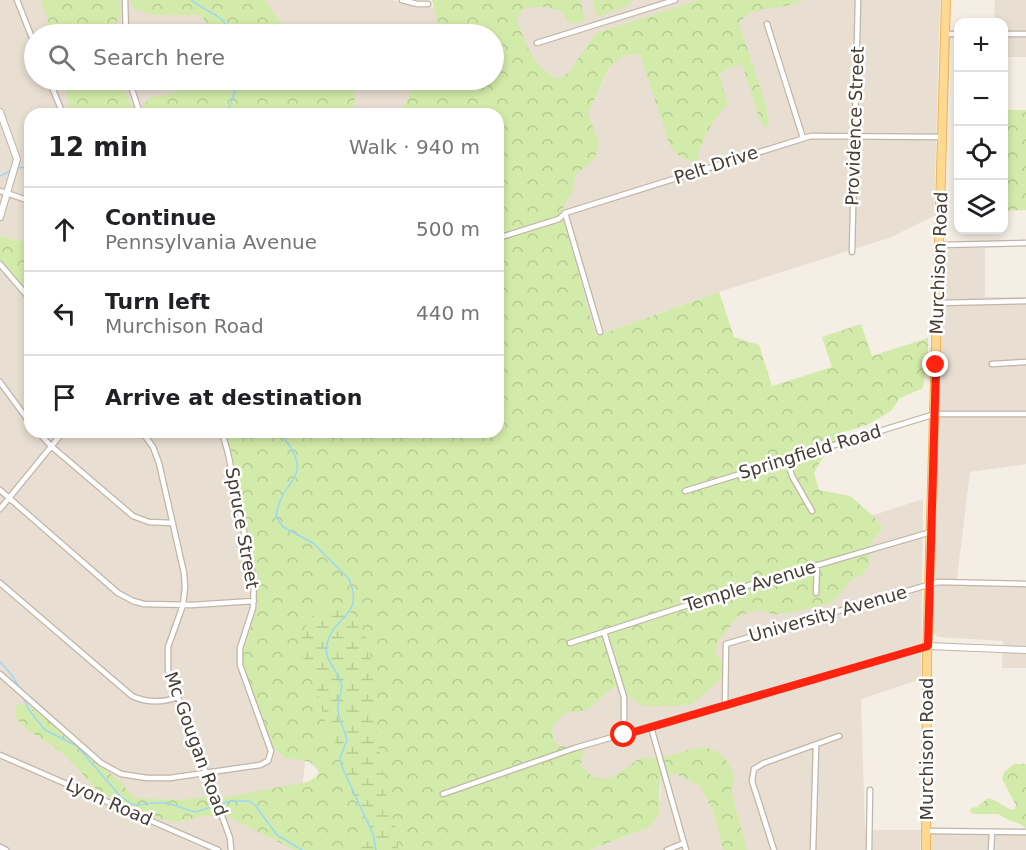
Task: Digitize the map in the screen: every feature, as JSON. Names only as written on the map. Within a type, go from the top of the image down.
[{"type":"main road","name":"Murchison Road","points":[[926,850],[928,646],[946,0]]},
{"type":"street","points":[[17,0],[26,24]]},
{"type":"street","points":[[125,0],[126,24]]},
{"type":"street","points":[[402,0],[428,4]]},
{"type":"street","points":[[537,43],[675,0]]},
{"type":"street","name":"Providence Street","points":[[852,252],[858,0]]},
{"type":"street","points":[[767,24],[803,138]]},
{"type":"street","points":[[945,34],[954,34]]},
{"type":"street","points":[[1008,34],[1026,34]]},
{"type":"street","points":[[53,90],[61,108]]},
{"type":"street","points":[[132,90],[138,108]]},
{"type":"street","points":[[0,112],[17,159],[4,193],[0,217]]},
{"type":"street","name":"Pelt Drive","points":[[504,236],[559,219],[565,213],[803,138],[816,136],[942,137]]},
{"type":"street","points":[[4,193],[24,199]]},
{"type":"street","points":[[565,213],[600,332]]},
{"type":"street","points":[[939,245],[1026,243]]},
{"type":"street","points":[[0,264],[24,291]]},
{"type":"street","points":[[938,303],[1026,301]]},
{"type":"street","points":[[993,364],[1026,362]]},
{"type":"street","points":[[0,382],[24,415]]},
{"type":"street","name":"Springfield Road","points":[[685,491],[934,414],[1026,414]]},
{"type":"street","points":[[44,438],[133,516],[149,522],[173,523]]},
{"type":"street","points":[[0,509],[58,438]]},
{"type":"street","name":"Mc Gougan Road","points":[[146,438],[153,447],[159,463],[185,579],[183,605],[168,647],[168,670],[230,838],[231,850]]},
{"type":"street","name":"Spruce Street","points":[[206,773],[260,765],[268,761],[271,751],[239,659],[254,601],[252,569],[224,438]]},
{"type":"street","points":[[787,459],[792,476],[812,511]]},
{"type":"street","points":[[0,490],[125,597],[144,604],[183,605],[254,601]]},
{"type":"street","name":"Temple Avenue","points":[[570,643],[750,585],[931,532]]},
{"type":"street","points":[[816,593],[817,566]]},
{"type":"street","name":"University Avenue","points":[[725,706],[726,644],[938,582],[1026,584]]},
{"type":"street","points":[[0,584],[132,696],[154,702],[178,697]]},
{"type":"street","points":[[604,632],[624,697],[624,735]]},
{"type":"street","points":[[443,794],[576,748],[928,646],[1026,650]]},
{"type":"street","points":[[0,674],[113,771],[127,776],[147,778],[170,778],[206,773]]},
{"type":"street","points":[[651,727],[686,850]]},
{"type":"street","points":[[774,850],[752,781],[753,772],[756,767],[764,763],[816,746],[838,736]]},
{"type":"street","points":[[813,850],[816,746]]},
{"type":"street","name":"Lyon Road","points":[[0,754],[218,850]]},
{"type":"street","points":[[869,850],[870,790]]},
{"type":"street","points":[[926,831],[1026,832]]},
{"type":"street","points":[[991,850],[992,832]]},
{"type":"street","points":[[667,850],[684,843]]},
{"type":"street","points":[[0,847],[6,850]]},
{"type":"shaded area","points":[[0,0],[196,0],[207,24],[24,24],[24,90],[202,90],[201,108],[24,108],[24,242],[0,236]]},
{"type":"shaded area","points":[[265,0],[393,0],[416,8],[435,7],[439,24],[281,24]]},
{"type":"shaded area","points":[[510,0],[940,0],[934,216],[889,238],[719,292],[596,336],[563,221],[504,180],[504,172],[588,113],[610,67],[536,92]]},
{"type":"shaded area","points":[[995,0],[1026,0],[1026,57],[1008,57],[1008,18],[994,18]]},
{"type":"shaded area","points":[[324,90],[420,90],[406,108],[336,108]]},
{"type":"shaded area","points":[[943,248],[985,248],[985,297],[1026,297],[1026,464],[970,472],[956,586],[1026,586],[1026,668],[1002,668],[1003,641],[938,637],[933,633]]},
{"type":"shaded area","points":[[0,262],[24,287],[24,438],[239,438],[304,718],[305,764],[302,787],[303,850],[0,850]]},
{"type":"shaded area","points":[[923,499],[921,679],[861,699],[865,830],[921,830],[920,850],[726,850],[744,842],[730,790],[704,748],[428,835],[381,675]]},
{"type":"shaded area","points":[[676,774],[700,786],[713,812],[723,850],[590,850],[650,827],[661,796],[660,777]]},
{"type":"shaded area","points":[[930,833],[1026,834],[1026,850],[930,850]]},
{"type":"green space","points":[[41,0],[119,0],[121,16],[115,24],[49,24]]},
{"type":"green space","points":[[130,0],[265,0],[281,24],[207,24],[201,15],[155,15],[135,10]]},
{"type":"green space","points":[[432,0],[580,0],[585,17],[582,23],[569,23],[560,10],[544,7],[523,8],[517,21],[537,62],[550,75],[558,79],[569,72],[596,33],[699,0],[804,0],[752,13],[739,23],[766,106],[769,124],[765,127],[761,124],[742,64],[725,70],[719,75],[728,105],[708,130],[696,161],[681,157],[670,146],[640,54],[625,55],[610,66],[588,113],[599,144],[594,160],[576,174],[572,192],[561,211],[596,336],[719,292],[734,337],[759,345],[772,386],[832,367],[822,337],[861,324],[872,356],[928,338],[923,388],[900,398],[891,411],[867,425],[844,432],[814,473],[819,490],[850,496],[883,528],[871,542],[869,564],[863,574],[851,580],[830,603],[773,615],[762,610],[739,615],[717,642],[716,655],[721,661],[722,678],[692,704],[643,706],[616,687],[591,707],[566,713],[557,720],[552,728],[554,741],[558,745],[586,751],[581,765],[596,778],[604,779],[618,774],[641,757],[665,757],[699,748],[719,753],[734,774],[731,790],[747,850],[723,850],[713,812],[700,786],[676,774],[660,777],[659,814],[650,827],[590,850],[294,850],[231,818],[205,816],[175,822],[157,818],[110,798],[95,788],[69,759],[52,745],[27,730],[16,718],[16,706],[23,703],[40,714],[118,780],[135,798],[178,800],[203,797],[221,798],[307,782],[319,773],[310,762],[285,758],[274,748],[243,671],[242,655],[258,605],[253,553],[227,438],[504,438],[504,108],[402,108],[411,90],[504,90],[504,24],[438,24]]},
{"type":"green space","points":[[592,0],[634,0],[624,8],[597,17]]},
{"type":"green space","points":[[66,90],[125,90],[132,108],[70,108]]},
{"type":"green space","points":[[177,90],[353,90],[355,97],[354,108],[144,108],[143,105],[150,98]]},
{"type":"green space","points":[[1008,110],[1026,110],[1026,210],[1008,211]]},
{"type":"green space","points":[[0,236],[24,242],[24,287],[7,267],[0,262]]},
{"type":"green space","points":[[335,606],[353,614],[360,624],[369,648],[376,724],[386,793],[399,843],[397,850],[338,850],[373,833],[347,781],[341,752],[328,731],[315,684],[301,653],[302,634],[310,618],[322,609]]},
{"type":"green space","points":[[1014,764],[1026,764],[1026,828],[999,814],[970,812],[971,808],[977,807],[988,798],[1011,810],[1015,809],[1016,805],[1002,779],[1004,772]]},
{"type":"waterway","points":[[191,0],[219,17],[226,24]]},
{"type":"waterway","points":[[229,108],[235,90]]},
{"type":"waterway","points":[[17,168],[24,167]]},
{"type":"waterway","points":[[0,176],[12,170]]},
{"type":"waterway","points":[[284,438],[291,448],[297,469],[279,504],[276,517],[283,527],[313,543],[349,579],[353,592],[351,609],[330,634],[326,650],[342,686],[338,713],[347,740],[340,758],[342,767],[373,834],[376,850]]},
{"type":"waterway","points":[[0,662],[19,687]]},
{"type":"waterway","points":[[23,697],[29,710],[45,730],[77,746],[120,796],[132,804],[167,803],[195,812],[231,801],[249,801],[255,805],[277,835],[302,850]]},
{"type":"route","points":[[624,735],[928,646],[936,365]]}]
